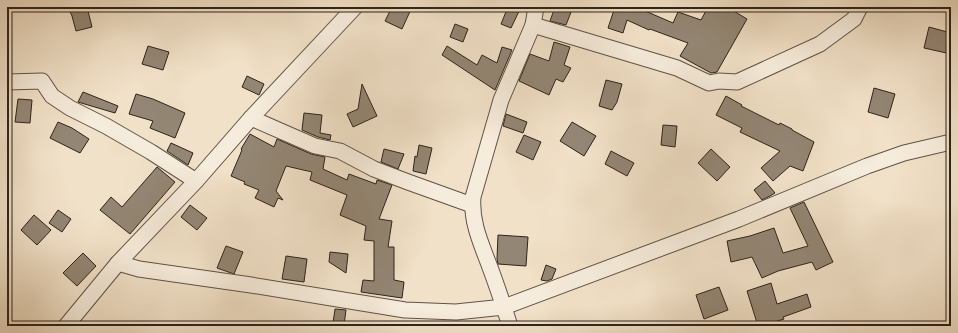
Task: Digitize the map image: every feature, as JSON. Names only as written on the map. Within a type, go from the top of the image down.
[{"type":"street","points":[[66,326],[118,263],[196,181],[251,118],[355,7]]},
{"type":"street","points":[[510,326],[474,224],[472,205],[501,100],[533,25],[536,7]]},
{"type":"street","points":[[533,25],[677,68],[709,83],[719,81],[736,82],[820,44],[854,19],[860,7]]},
{"type":"street","points":[[7,82],[42,82],[52,96],[70,108],[106,126],[151,152],[196,181]]},
{"type":"street","points":[[251,118],[315,146],[340,151],[374,169],[472,205]]},
{"type":"street","points":[[118,263],[139,269],[251,285],[405,310],[456,312],[504,307],[739,219],[866,166],[904,153],[951,142]]},
{"type":"building","points":[[68,7],[87,7],[92,27],[76,31]]},
{"type":"building","points":[[392,7],[412,7],[402,29],[385,21]]},
{"type":"building","points":[[508,7],[521,7],[511,28],[501,24]]},
{"type":"building","points":[[555,7],[573,7],[566,25],[550,21]]},
{"type":"building","points":[[615,7],[636,7],[673,23],[678,12],[701,20],[708,7],[727,7],[747,19],[717,72],[711,73],[680,56],[688,43],[650,29],[649,30],[627,20],[623,33],[608,28]]},
{"type":"building","points":[[455,24],[468,29],[463,42],[450,37]]},
{"type":"building","points":[[929,27],[951,33],[951,54],[924,48]]},
{"type":"building","points":[[554,42],[570,47],[564,65],[571,68],[563,82],[556,79],[549,95],[519,81],[530,54],[549,61]]},
{"type":"building","points":[[148,46],[169,52],[163,70],[142,64]]},
{"type":"building","points":[[447,46],[477,65],[482,55],[497,63],[502,47],[512,50],[495,90],[442,55]]},
{"type":"building","points":[[247,76],[264,84],[259,95],[242,87]]},
{"type":"building","points":[[606,80],[622,84],[617,102],[612,110],[599,106]]},
{"type":"building","points":[[362,84],[377,116],[353,127],[347,114],[358,109]]},
{"type":"building","points":[[874,88],[895,94],[888,118],[868,112]]},
{"type":"building","points":[[83,92],[118,106],[115,113],[78,102]]},
{"type":"building","points":[[136,94],[153,99],[185,113],[175,138],[150,128],[153,121],[129,114]]},
{"type":"building","points":[[726,96],[742,105],[741,106],[779,125],[780,123],[814,142],[803,171],[790,166],[773,181],[761,168],[780,151],[740,132],[742,128],[716,115]]},
{"type":"building","points":[[18,99],[32,100],[30,123],[15,122]]},
{"type":"building","points":[[304,113],[322,115],[320,133],[331,135],[330,140],[318,137],[302,130]]},
{"type":"building","points":[[506,114],[527,122],[523,133],[503,126]]},
{"type":"building","points":[[58,122],[72,128],[89,139],[80,153],[50,138]]},
{"type":"building","points":[[572,122],[596,136],[584,156],[560,141]]},
{"type":"building","points":[[663,125],[677,126],[675,147],[661,145]]},
{"type":"building","points":[[250,134],[274,147],[277,139],[311,154],[325,157],[323,169],[347,180],[349,174],[376,184],[377,180],[392,185],[379,219],[392,221],[388,247],[394,247],[394,280],[404,282],[402,298],[361,292],[363,280],[374,281],[374,241],[364,240],[366,226],[340,215],[347,195],[310,180],[312,172],[286,166],[276,191],[283,200],[278,198],[274,207],[255,198],[259,190],[244,184],[245,182],[231,176],[242,150],[241,149]]},
{"type":"building","points":[[524,135],[541,142],[533,160],[516,152]]},
{"type":"building","points":[[171,143],[193,153],[188,165],[167,151]]},
{"type":"building","points":[[419,145],[432,148],[426,174],[413,171],[415,156],[417,157]]},
{"type":"building","points":[[384,149],[404,154],[398,169],[381,162]]},
{"type":"building","points":[[711,149],[730,167],[717,181],[698,163]]},
{"type":"building","points":[[611,151],[634,163],[627,176],[605,164]]},
{"type":"building","points":[[157,167],[175,182],[130,234],[100,210],[111,197],[122,207]]},
{"type":"building","points":[[765,181],[775,193],[762,200],[754,190]]},
{"type":"building","points":[[804,202],[833,262],[816,270],[812,262],[778,271],[762,278],[752,257],[731,262],[727,241],[750,236],[774,228],[783,253],[808,246],[790,208]]},
{"type":"building","points":[[190,205],[207,218],[197,230],[181,217]]},
{"type":"building","points":[[58,210],[71,219],[62,232],[49,223]]},
{"type":"building","points":[[34,215],[51,230],[37,245],[21,230]]},
{"type":"building","points":[[498,235],[528,237],[526,266],[498,264]]},
{"type":"building","points":[[226,246],[243,252],[234,274],[217,268]]},
{"type":"building","points":[[330,252],[348,254],[346,273],[329,262]]},
{"type":"building","points":[[83,253],[96,266],[77,286],[63,273]]},
{"type":"building","points":[[286,256],[307,259],[304,282],[282,279]]},
{"type":"building","points":[[546,265],[556,269],[552,279],[547,281],[541,280]]},
{"type":"building","points":[[771,283],[777,304],[807,294],[811,307],[783,317],[784,319],[771,323],[772,326],[758,326],[747,291]]},
{"type":"building","points":[[719,287],[728,310],[704,319],[696,295]]},
{"type":"building","points":[[335,309],[346,310],[344,325],[333,323]]}]
